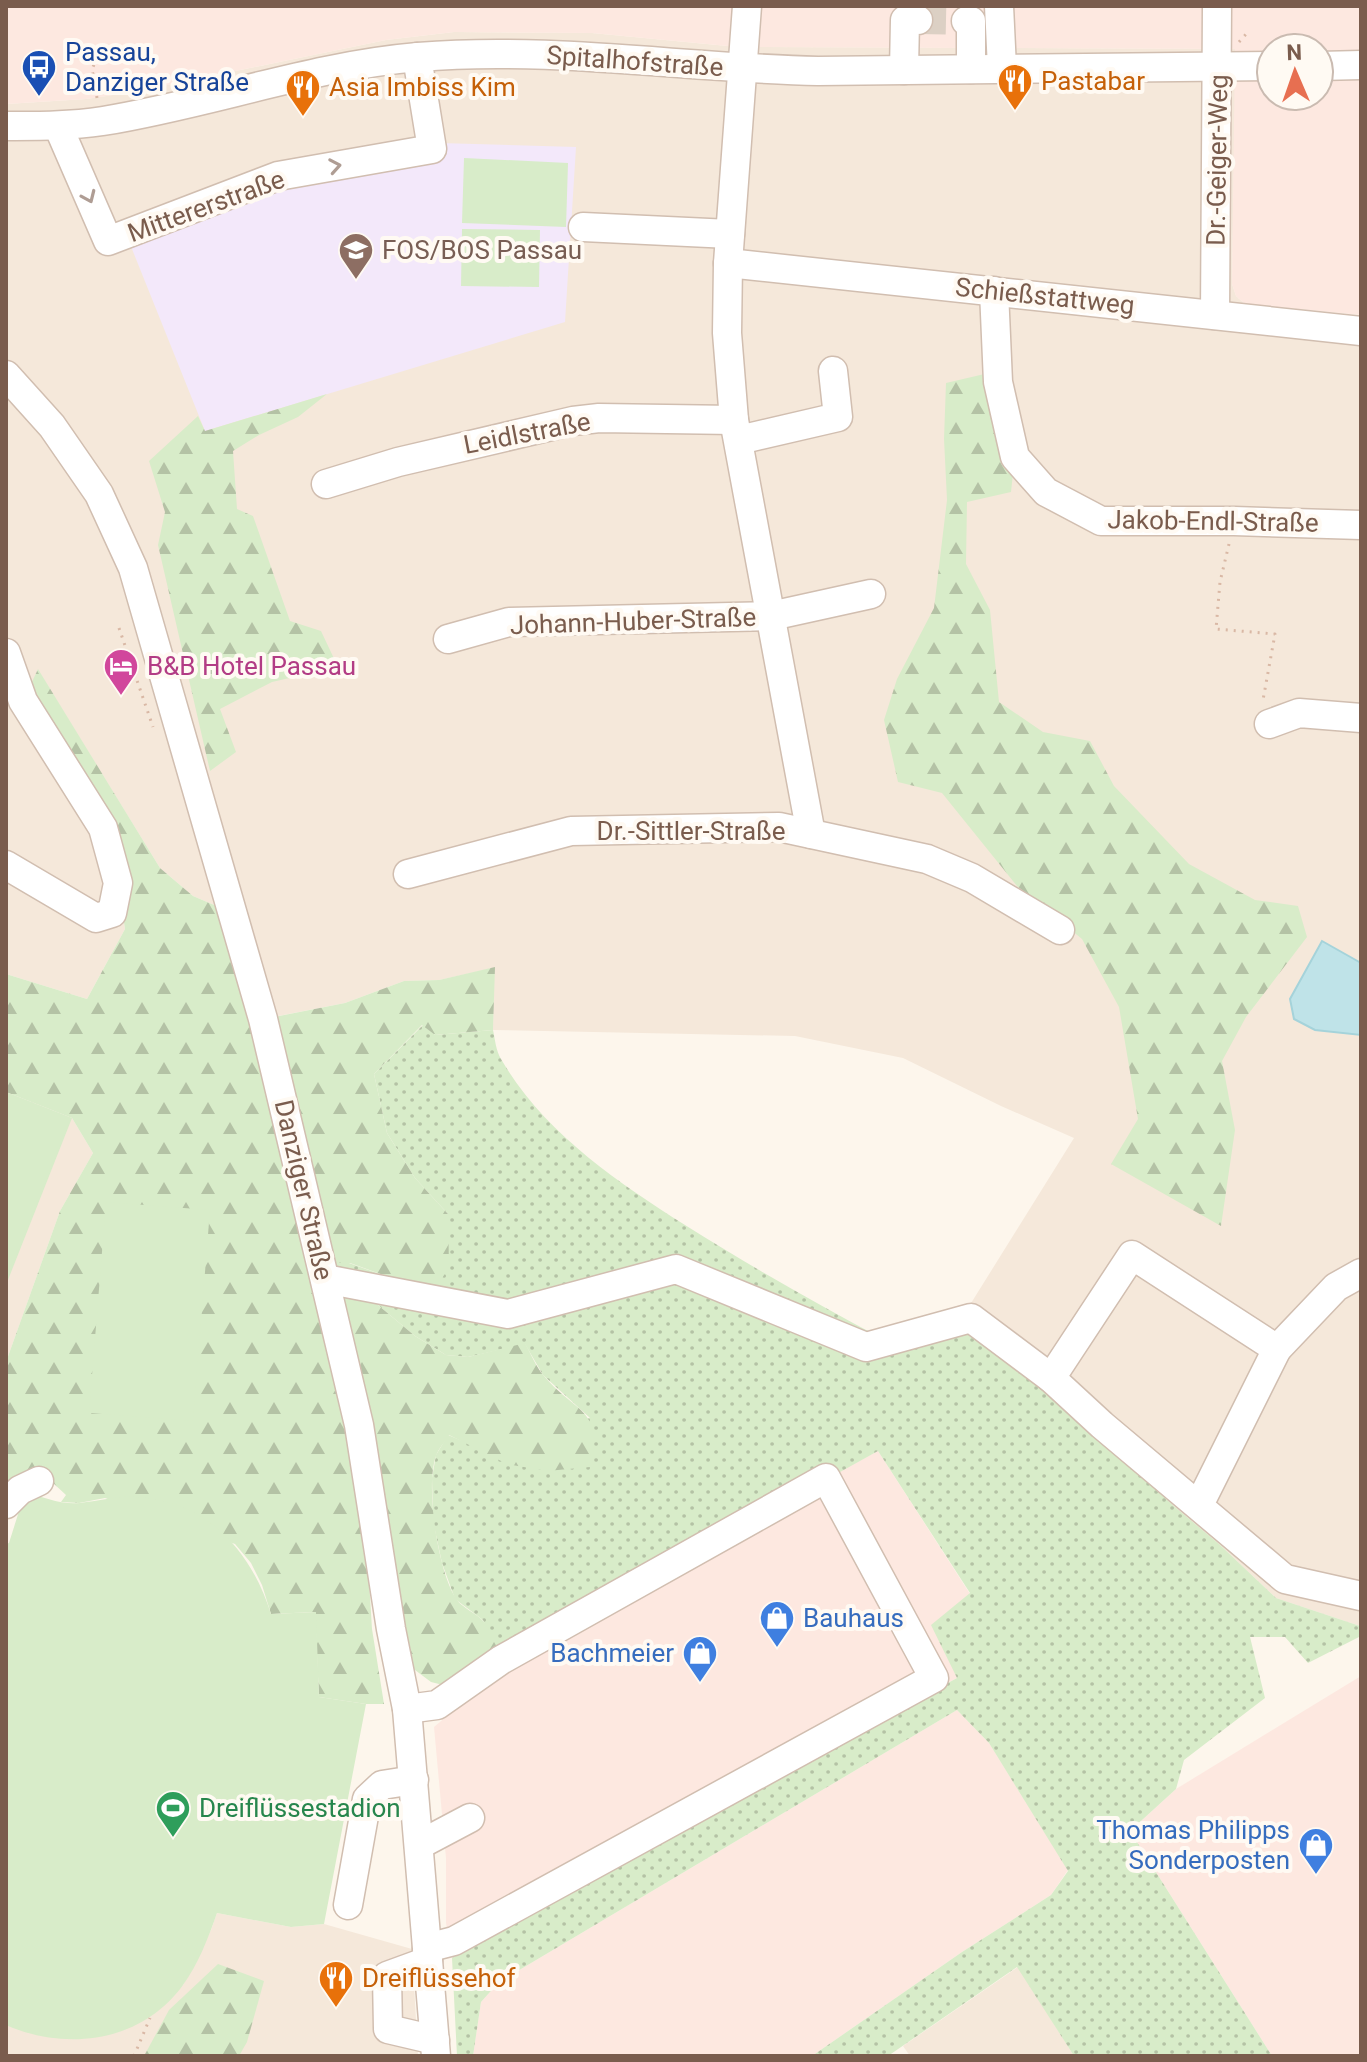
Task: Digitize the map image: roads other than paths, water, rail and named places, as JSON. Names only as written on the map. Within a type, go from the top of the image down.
[{"type":"street","points":[[747,6],[728,263],[727,333],[736,430],[811,834]]},
{"type":"street","points":[[999,6],[1002,68]]},
{"type":"street","name":"Dr.-Geiger-Weg","points":[[1215,315],[1217,6]]},
{"type":"street","points":[[904,70],[913,30]]},
{"type":"street","points":[[968,30],[971,69]]},
{"type":"street","name":"Spitalhofstraße","points":[[6,126],[58,126],[100,121],[334,69],[417,57],[567,54],[744,69],[1255,66]]},
{"type":"street","name":"Mittererstraße","points":[[58,126],[108,241],[278,176],[432,149],[417,57]]},
{"type":"street","points":[[1335,66],[1361,65]]},
{"type":"street","points":[[583,227],[730,234]]},
{"type":"street","name":"Schießstattweg","points":[[728,263],[1361,331]]},
{"type":"street","name":"Jakob-Endl-Straße","points":[[994,291],[998,382],[1015,457],[1046,492],[1101,521],[1361,525]]},
{"type":"street","name":"Leidlstraße","points":[[326,484],[398,462],[573,421],[599,418],[736,430],[838,417],[833,371]]},
{"type":"street","name":"Danziger Straße","points":[[6,375],[52,426],[99,494],[133,568],[263,1019],[359,1425],[391,1629],[407,1709],[436,2048]]},
{"type":"street","name":"Johann-Huber-Straße","points":[[448,639],[509,622],[771,616],[871,594]]},
{"type":"street","points":[[6,653],[23,701],[103,828],[118,883],[112,913],[96,918],[6,865]]},
{"type":"street","points":[[1269,724],[1299,713],[1361,718]]},
{"type":"street","name":"Dr.-Sittler-Straße","points":[[408,874],[571,831],[779,827],[927,859],[972,878],[1060,930]]},
{"type":"street","points":[[1051,1378],[1132,1255],[1277,1349]]},
{"type":"street","points":[[325,1279],[508,1314],[676,1269],[866,1347],[971,1318],[1051,1378],[1102,1425],[1285,1579],[1361,1596]]},
{"type":"street","points":[[1199,1505],[1277,1349],[1336,1287],[1361,1273]]},
{"type":"street","points":[[407,1709],[437,1705],[501,1660],[826,1478],[934,1678],[387,1976],[388,2029],[436,2048]]},
{"type":"street","points":[[6,1504],[20,1490],[39,1481]]},
{"type":"street","points":[[348,1905],[367,1799],[382,1785],[414,1780]]},
{"type":"street","points":[[419,1845],[470,1818]]},
{"type":"water","points":[[1322,941],[1361,963],[1361,1035],[1315,1030],[1294,1019],[1290,999]]},
{"type":"tunnel","points":[[918,20],[966,21]]},
{"type":"place","name":"Passau, Danziger Straße","points":[[39,98]]},
{"type":"place","name":"Pastabar","points":[[1015,112]]},
{"type":"place","name":"Asia Imbiss Kim","points":[[303,118]]},
{"type":"place","name":"FOS/BOS Passau","points":[[356,281]]},
{"type":"place","name":"B&B Hotel Passau","points":[[121,697]]},
{"type":"place","name":"Bauhaus","points":[[777,1649]]},
{"type":"place","name":"Bachmeier","points":[[700,1684]]},
{"type":"place","name":"Dreiflüssestadion","points":[[173,1839]]},
{"type":"place","name":"Thomas Philipps Sonderposten","points":[[1316,1876]]},
{"type":"place","name":"Dreiflüssehof","points":[[336,2009]]}]
